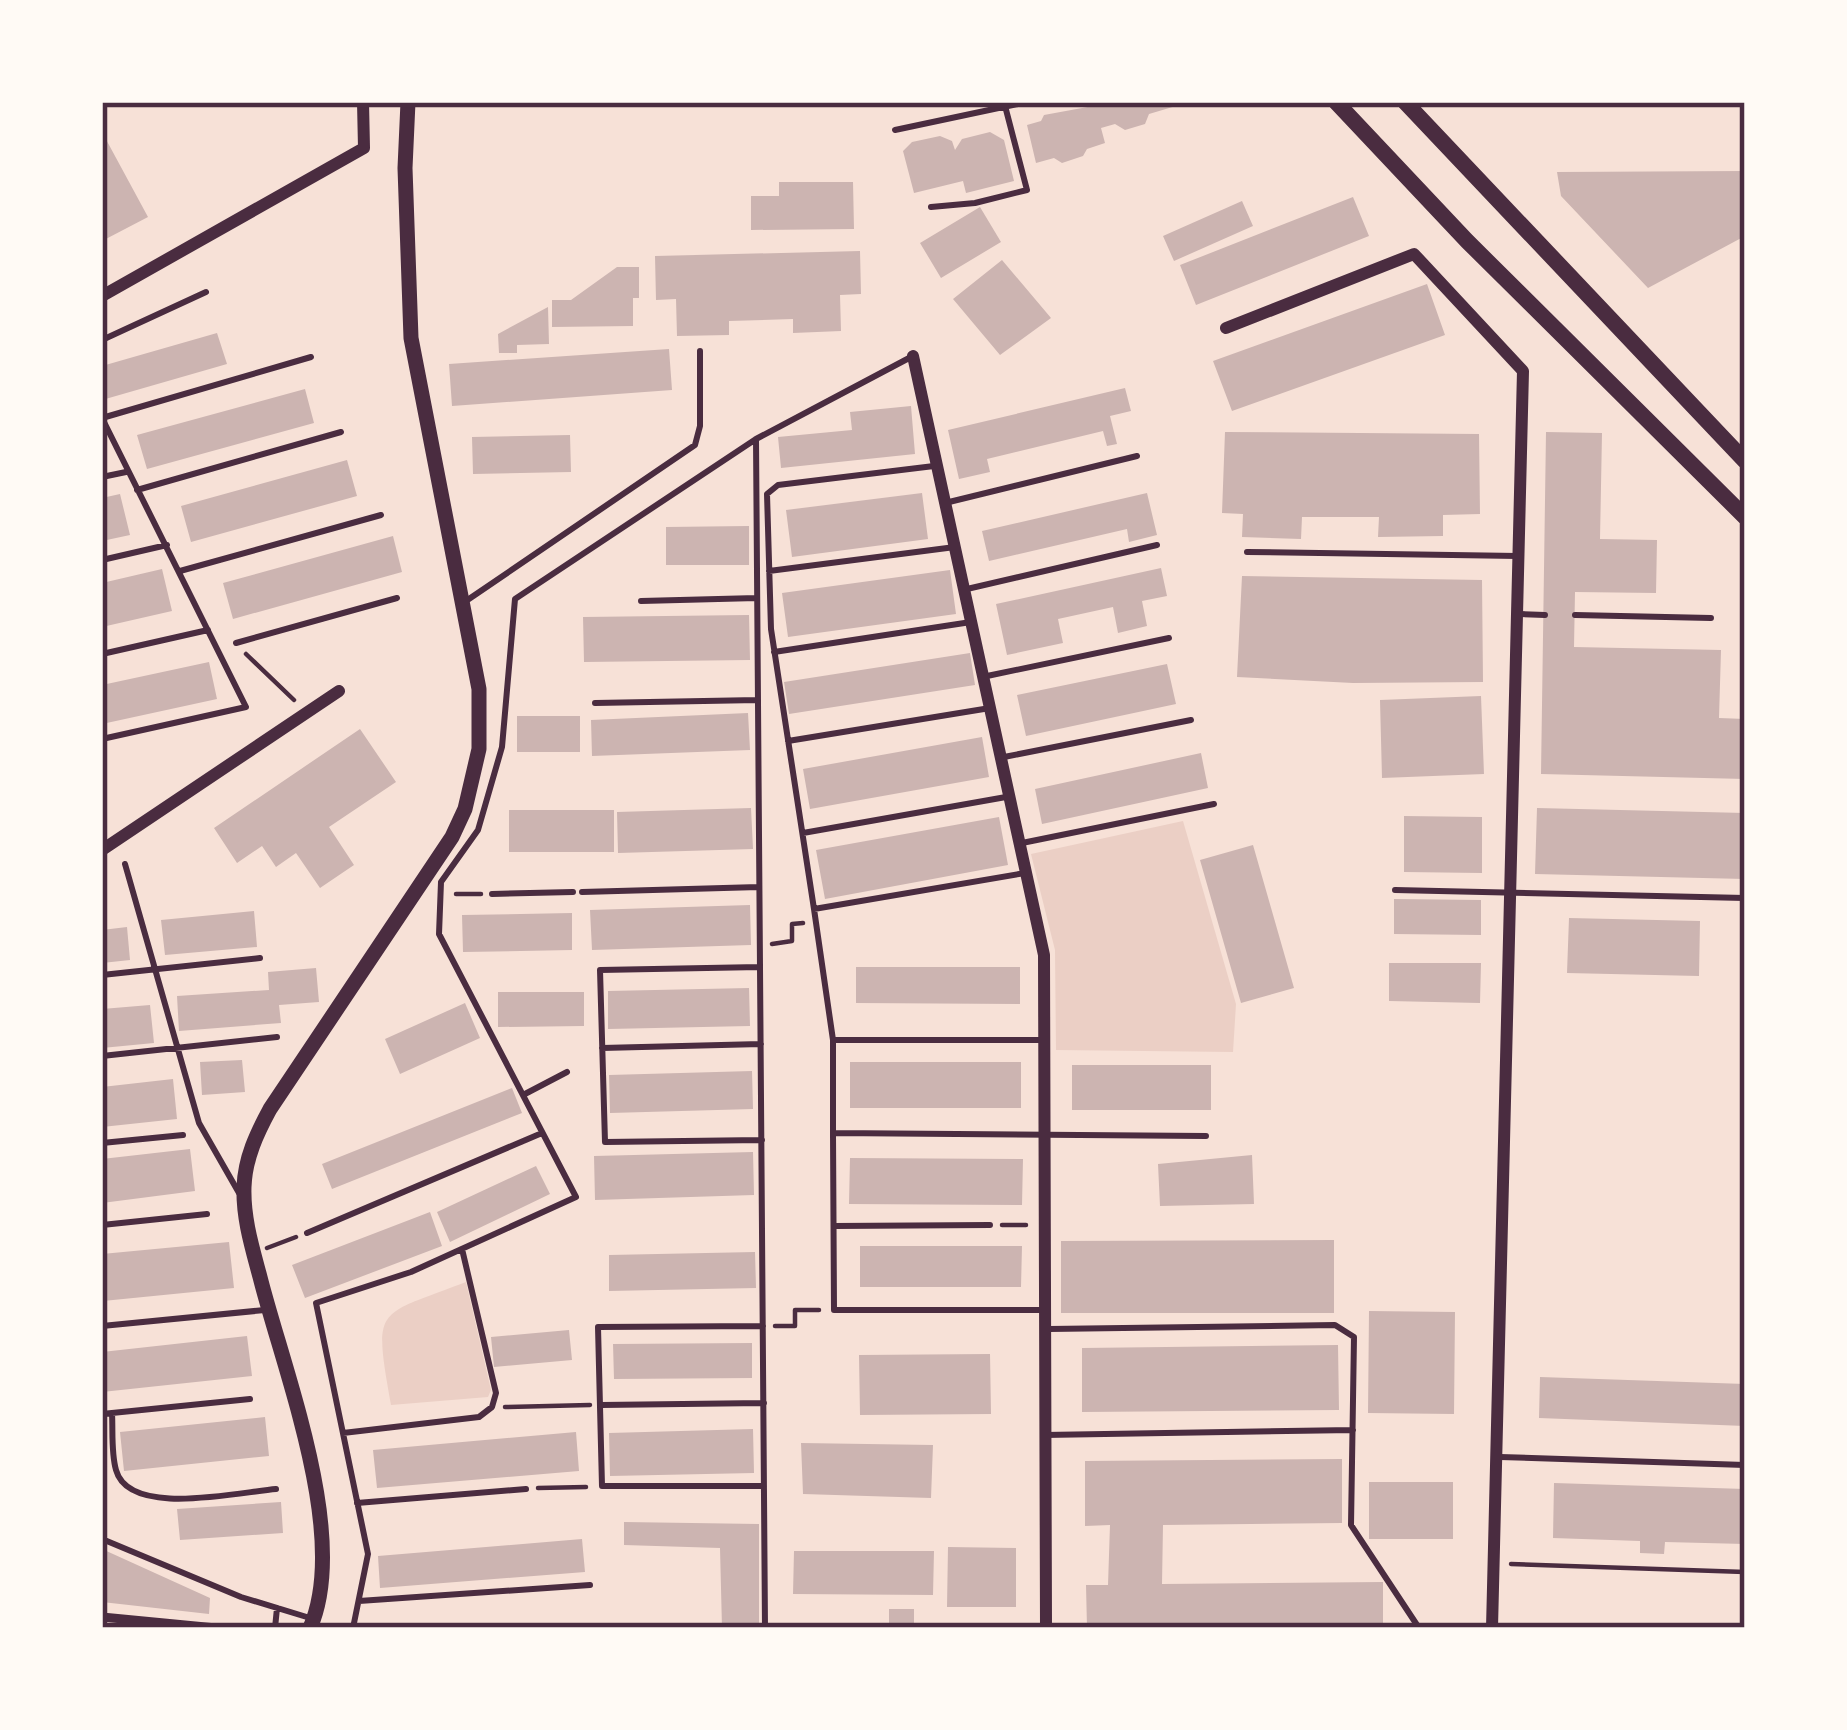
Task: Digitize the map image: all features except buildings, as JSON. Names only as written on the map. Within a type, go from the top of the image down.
[{"type":"main road","points":[[1336,102],[1467,241],[1745,518]]},
{"type":"main road","points":[[1405,102],[1745,461]]},
{"type":"street","points":[[102,296],[364,148],[363,102]]},
{"type":"street","points":[[312,1624],[324,1570],[323,1534],[310,1463],[244,1202],[249,1158],[271,1108],[452,837],[473,782],[481,722],[479,689],[411,338],[405,168],[408,102]]},
{"type":"street","points":[[1226,328],[1414,254],[1523,371],[1492,1628]]},
{"type":"street","points":[[913,356],[1043,955],[1046,1628]]},
{"type":"street","points":[[105,844],[340,691]]},
{"type":"street","points":[[102,1617],[216,1628]]},
{"type":"lane","points":[[895,130],[1027,102]]},
{"type":"lane","points":[[931,207],[975,203],[1027,190],[1005,105]]},
{"type":"lane","points":[[102,340],[206,292]]},
{"type":"lane","points":[[463,603],[695,445],[700,426],[700,351]]},
{"type":"lane","points":[[353,1628],[368,1554],[316,1303],[411,1272],[576,1197],[439,934],[441,882],[478,830],[502,747],[515,599],[756,439],[913,356]]},
{"type":"lane","points":[[102,740],[246,707],[102,418],[311,357]]},
{"type":"lane","points":[[136,490],[341,432]]},
{"type":"lane","points":[[756,439],[765,1628]]},
{"type":"lane","points":[[945,502],[1138,456]]},
{"type":"lane","points":[[937,466],[771,488],[767,494],[774,652],[833,1040],[834,1310],[1042,1310]]},
{"type":"lane","points":[[102,477],[126,472]]},
{"type":"lane","points":[[180,571],[381,515]]},
{"type":"lane","points":[[102,560],[167,545]]},
{"type":"lane","points":[[964,590],[1157,545]]},
{"type":"lane","points":[[769,571],[955,547]]},
{"type":"lane","points":[[1247,552],[1518,556]]},
{"type":"lane","points":[[236,644],[397,598]]},
{"type":"lane","points":[[641,601],[758,598]]},
{"type":"lane","points":[[1517,614],[1545,615]]},
{"type":"lane","points":[[1575,615],[1711,618]]},
{"type":"lane","points":[[774,652],[971,622]]},
{"type":"lane","points":[[102,654],[208,630]]},
{"type":"lane","points":[[983,677],[1169,638]]},
{"type":"lane","points":[[595,703],[758,700]]},
{"type":"lane","points":[[788,741],[990,708]]},
{"type":"lane","points":[[1000,758],[1192,720]]},
{"type":"lane","points":[[803,833],[1009,797]]},
{"type":"lane","points":[[1018,844],[1214,803]]},
{"type":"lane","points":[[125,864],[199,1123],[244,1202]]},
{"type":"lane","points":[[814,909],[1025,874]]},
{"type":"lane","points":[[492,894],[759,887]]},
{"type":"lane","points":[[1395,890],[1745,898]]},
{"type":"lane","points":[[102,975],[260,958]]},
{"type":"lane","points":[[761,967],[600,970],[605,1142],[762,1140]]},
{"type":"lane","points":[[102,1057],[277,1037]]},
{"type":"lane","points":[[833,1040],[1043,1040]]},
{"type":"lane","points":[[602,1048],[761,1044]]},
{"type":"lane","points":[[523,1095],[567,1072]]},
{"type":"lane","points":[[307,1233],[542,1133]]},
{"type":"lane","points":[[833,1133],[1205,1136]]},
{"type":"lane","points":[[102,1143],[183,1135]]},
{"type":"lane","points":[[102,1225],[207,1214]]},
{"type":"lane","points":[[833,1226],[990,1225]]},
{"type":"lane","points":[[343,1432],[479,1417],[492,1407],[496,1393],[462,1249]]},
{"type":"lane","points":[[102,1326],[268,1310]]},
{"type":"lane","points":[[1042,1329],[1335,1325],[1354,1337],[1351,1525],[1419,1628]]},
{"type":"lane","points":[[763,1326],[598,1327],[602,1486],[764,1486]]},
{"type":"lane","points":[[250,1400],[107,1413],[116,1472],[126,1487],[145,1498],[276,1489]]},
{"type":"lane","points":[[601,1405],[764,1403]]},
{"type":"lane","points":[[1043,1435],[1352,1430]]},
{"type":"lane","points":[[1496,1457],[1745,1465]]},
{"type":"lane","points":[[357,1503],[526,1489]]},
{"type":"lane","points":[[102,1539],[312,1624]]},
{"type":"lane","points":[[359,1601],[590,1585]]},
{"type":"lane","points":[[275,1628],[278,1608]]},
{"type":"path","points":[[236,644],[307,713]]},
{"type":"path","points":[[441,894],[492,894]]},
{"type":"path","points":[[760,945],[792,941],[792,924],[816,921]]},
{"type":"path","points":[[990,1225],[1043,1225]]},
{"type":"path","points":[[254,1252],[307,1233]]},
{"type":"path","points":[[763,1326],[795,1326],[795,1310],[834,1310]]},
{"type":"path","points":[[492,1407],[601,1405]]},
{"type":"path","points":[[526,1489],[602,1486]]},
{"type":"path","points":[[1494,1563],[1745,1572]]},
{"type":"shaded area","points":[[1183,821],[1236,1004],[1233,1052],[1056,1050],[1055,950],[1031,854]]},
{"type":"shaded area","points":[[466,1282],[491,1390],[488,1397],[391,1405],[382,1348],[388,1319],[414,1302]]}]
